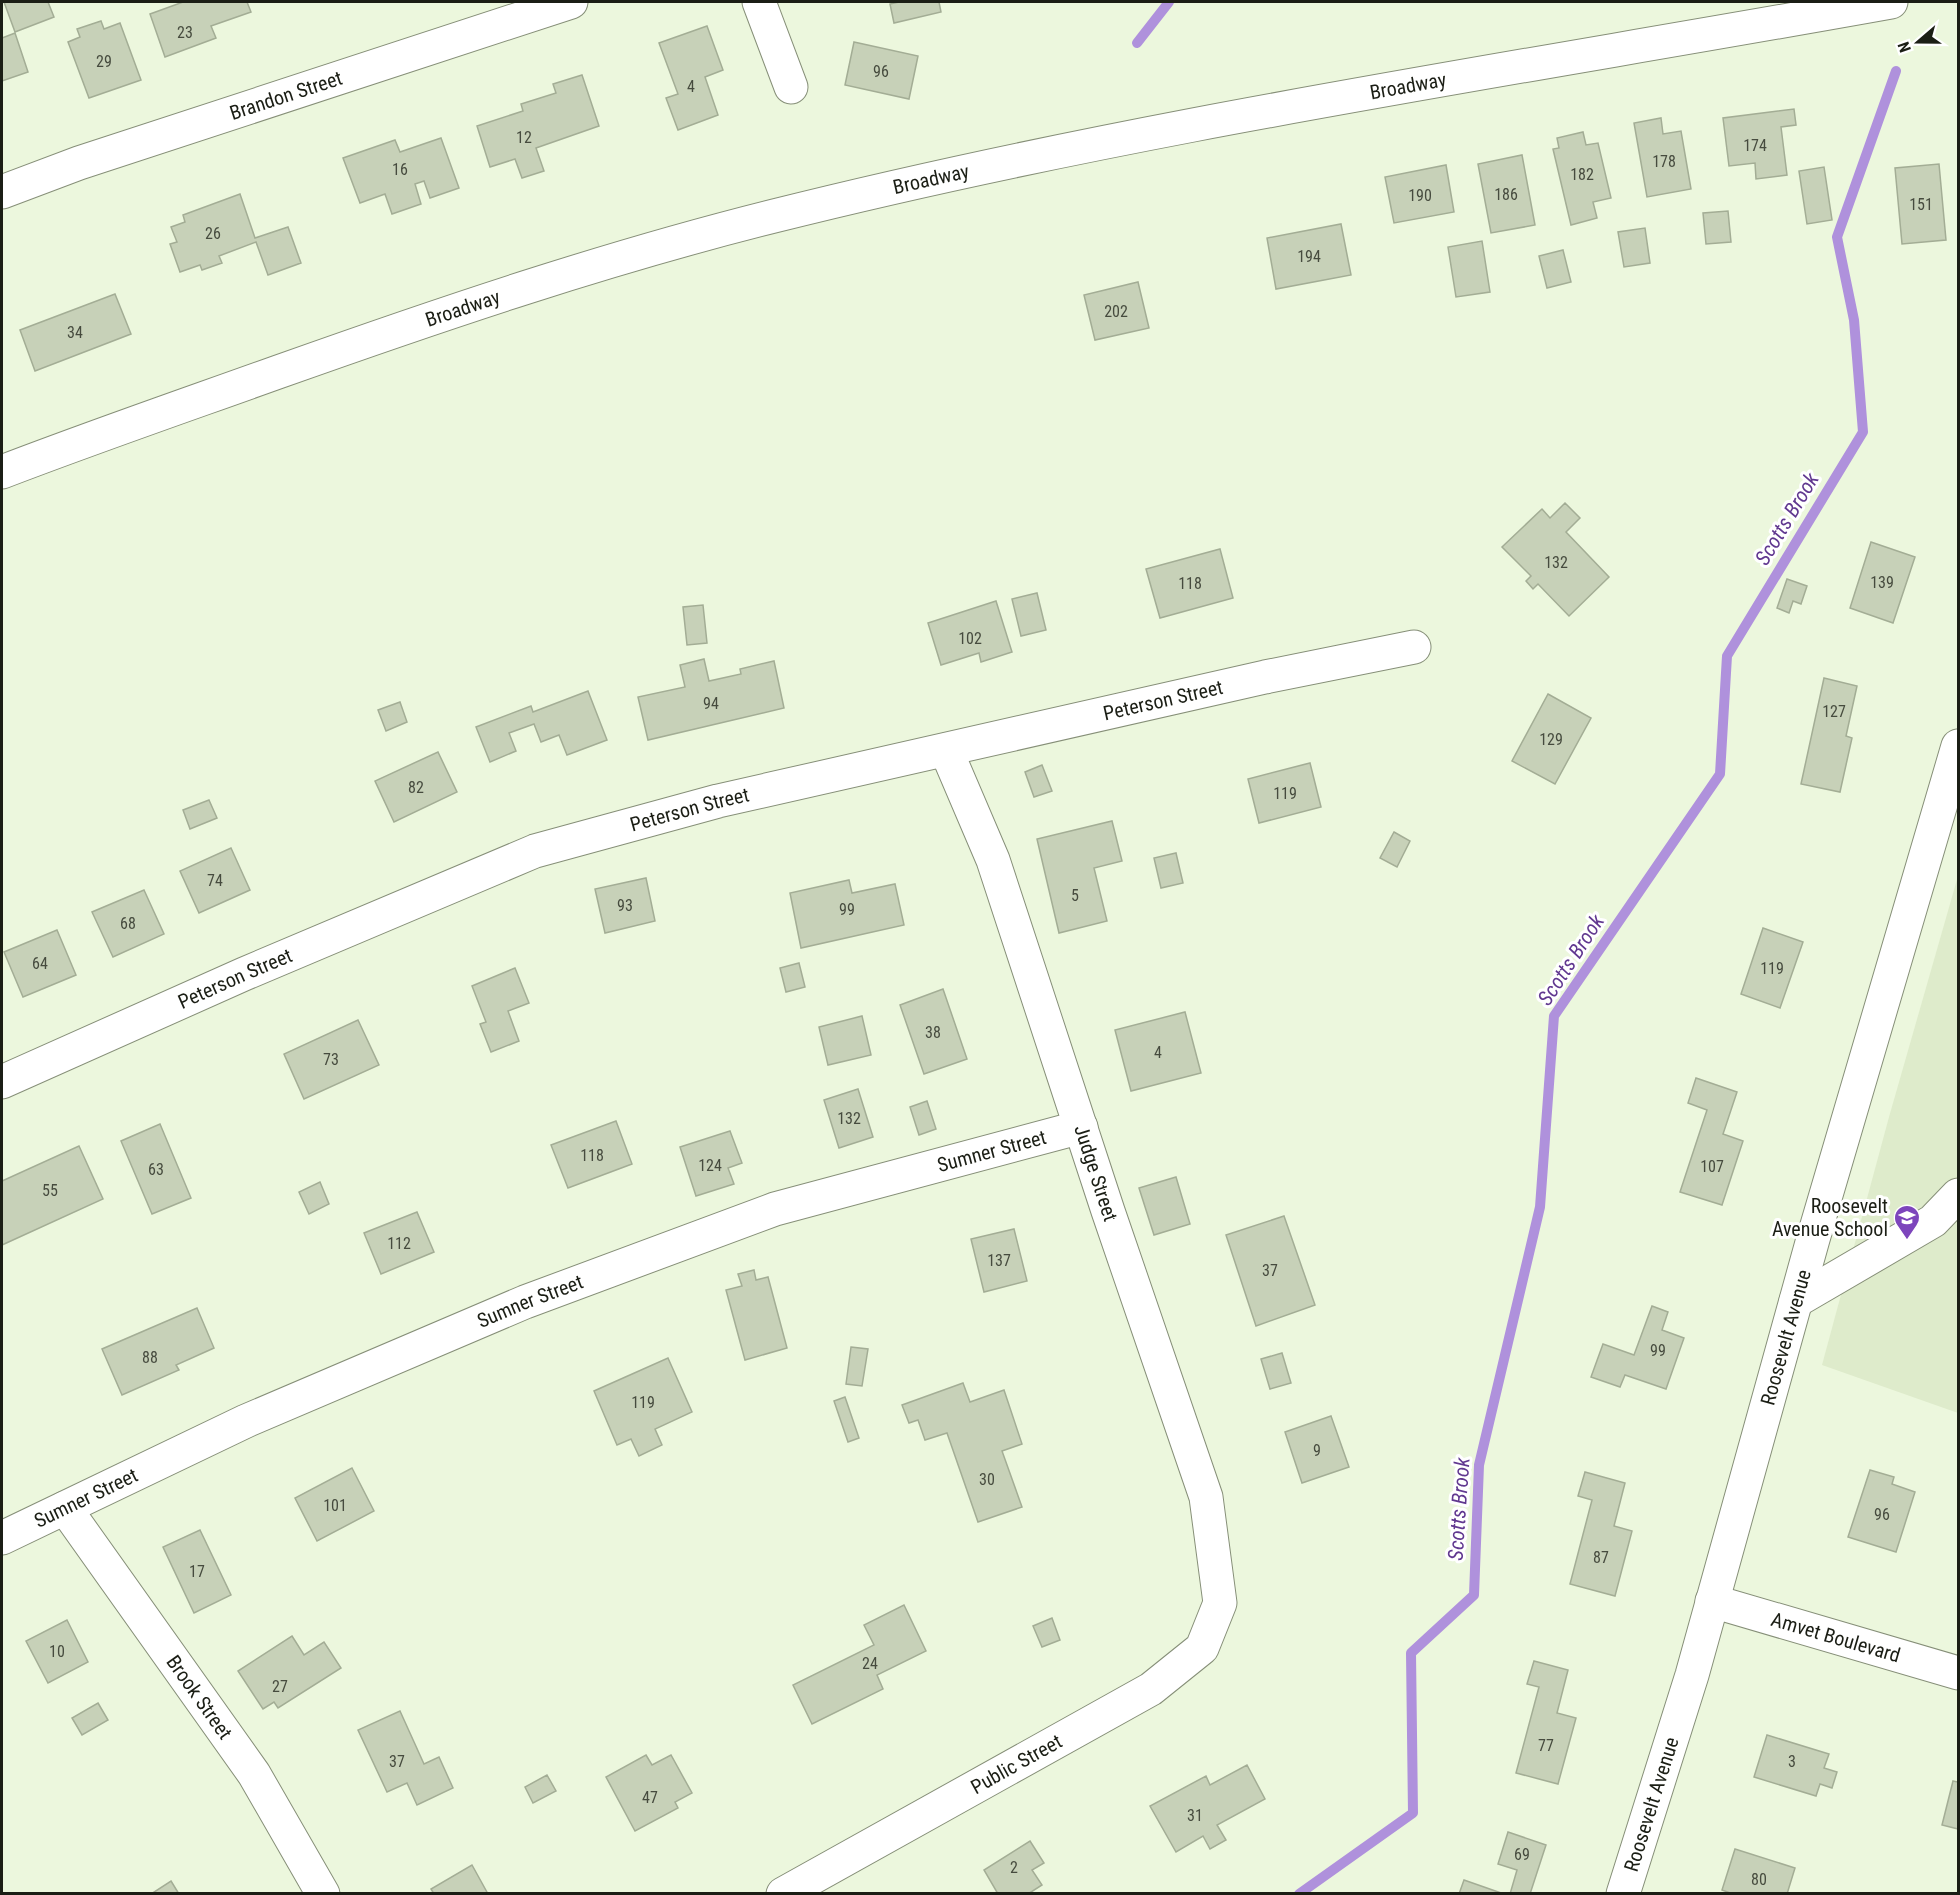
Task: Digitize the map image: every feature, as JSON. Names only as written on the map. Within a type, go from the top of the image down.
[{"type":"street","name":"Brandon Street","points":[[2,192],[79,163],[571,2]]},
{"type":"street","points":[[759,2],[791,87]]},
{"type":"street","name":"Broadway","points":[[2,472],[406,326],[596,265],[769,217],[922,180],[1130,138],[1891,2]]},
{"type":"street","name":"Peterson Street","points":[[2,1082],[254,969],[535,851],[718,801],[1265,677],[1414,647]]},
{"type":"street","name":"Roosevelt Avenue","points":[[1623,1893],[1712,1601],[1796,1301],[1947,836],[1959,746]]},
{"type":"street","name":"Judge Street","points":[[946,750],[993,860],[1206,1497],[1220,1603]]},
{"type":"street","name":"Sumner Street","points":[[2,1538],[246,1421],[525,1302],[775,1209],[1081,1127]]},
{"type":"street","points":[[1796,1301],[1933,1221],[1959,1195]]},
{"type":"street","name":"Brook Street","points":[[65,1508],[254,1774],[323,1893]]},
{"type":"street","name":"Amvet Boulevard","points":[[1712,1601],[1959,1673]]},
{"type":"street","name":"Public Street","points":[[783,1893],[1151,1689],[1202,1648],[1220,1603]]},
{"type":"shaded area","name":"Roosevelt Avenue School","points":[[1958,876],[1958,1413],[1822,1365],[1889,1117]]},
{"type":"building","points":[[4,2],[48,2],[54,17],[15,32]]},
{"type":"building","points":[[183,2],[247,2],[251,12],[211,26],[216,38],[165,57],[150,14]]},
{"type":"building","points":[[939,2],[941,12],[894,23],[890,4]]},
{"type":"building","points":[[101,21],[104,29],[120,23],[141,80],[89,98],[68,42],[80,37],[77,29]]},
{"type":"building","points":[[707,26],[723,70],[705,77],[718,115],[678,130],[666,98],[678,94],[659,43]]},
{"type":"building","points":[[15,33],[28,72],[2,81],[2,38]]},
{"type":"building","points":[[854,42],[918,56],[909,99],[845,85]]},
{"type":"building","points":[[582,75],[599,126],[536,148],[544,171],[522,178],[515,159],[490,167],[477,126],[523,111],[521,104],[556,93],[553,84]]},
{"type":"building","points":[[1794,109],[1796,125],[1781,127],[1787,175],[1756,179],[1755,163],[1729,166],[1723,118]]},
{"type":"building","points":[[1661,118],[1663,134],[1681,131],[1691,189],[1647,197],[1634,123]]},
{"type":"building","points":[[1583,132],[1586,145],[1598,143],[1611,198],[1593,202],[1597,218],[1571,225],[1553,149],[1559,148],[1557,138]]},
{"type":"building","points":[[441,138],[459,188],[430,198],[424,181],[415,184],[421,204],[392,214],[385,194],[360,203],[343,158],[395,140],[400,152]]},
{"type":"building","points":[[1522,155],[1535,225],[1491,233],[1478,164]]},
{"type":"building","points":[[1939,164],[1946,240],[1902,244],[1895,168]]},
{"type":"building","points":[[1446,165],[1454,212],[1394,223],[1385,177]]},
{"type":"building","points":[[1824,167],[1832,220],[1807,224],[1799,171]]},
{"type":"building","points":[[240,194],[255,238],[288,227],[301,263],[268,275],[256,242],[219,256],[222,263],[202,270],[200,265],[180,272],[170,244],[177,242],[171,227],[185,222],[183,215]]},
{"type":"building","points":[[1728,211],[1731,242],[1706,244],[1703,213]]},
{"type":"building","points":[[1341,224],[1351,275],[1276,289],[1267,238]]},
{"type":"building","points":[[1645,228],[1650,263],[1624,267],[1618,232]]},
{"type":"building","points":[[1482,241],[1490,292],[1456,297],[1448,247]]},
{"type":"building","points":[[1563,250],[1571,282],[1547,288],[1539,256]]},
{"type":"building","points":[[1138,282],[1149,328],[1095,340],[1084,295]]},
{"type":"building","points":[[115,294],[131,334],[35,371],[20,330]]},
{"type":"building","points":[[1565,503],[1580,518],[1566,532],[1609,577],[1569,616],[1538,584],[1533,589],[1526,581],[1531,576],[1502,547],[1542,509],[1550,518]]},
{"type":"building","points":[[1871,542],[1915,557],[1893,623],[1850,608]]},
{"type":"building","points":[[1220,549],[1233,598],[1160,618],[1146,569]]},
{"type":"building","points":[[1787,579],[1807,586],[1801,604],[1793,601],[1789,613],[1777,608]]},
{"type":"building","points":[[1037,593],[1046,630],[1021,636],[1012,599]]},
{"type":"building","points":[[996,601],[1012,652],[981,662],[979,653],[941,665],[928,623]]},
{"type":"building","points":[[703,605],[707,643],[687,645],[683,607]]},
{"type":"building","points":[[704,659],[709,681],[741,674],[740,669],[774,661],[784,708],[648,740],[638,697],[685,687],[680,665]]},
{"type":"building","points":[[1824,678],[1857,686],[1846,736],[1852,738],[1840,792],[1801,784]]},
{"type":"building","points":[[588,691],[607,740],[567,755],[559,735],[541,742],[534,724],[509,733],[516,751],[490,762],[476,727],[531,706],[533,712]]},
{"type":"building","points":[[1548,694],[1591,718],[1555,784],[1512,761]]},
{"type":"building","points":[[400,702],[407,722],[386,731],[378,710]]},
{"type":"building","points":[[438,752],[457,792],[394,822],[375,781]]},
{"type":"building","points":[[1310,763],[1321,807],[1259,823],[1248,779]]},
{"type":"building","points":[[1042,765],[1052,791],[1034,797],[1025,772]]},
{"type":"building","points":[[209,800],[217,818],[190,829],[183,810]]},
{"type":"building","points":[[1112,821],[1122,861],[1094,868],[1107,921],[1059,933],[1037,839]]},
{"type":"building","points":[[1394,832],[1410,841],[1397,867],[1380,858]]},
{"type":"building","points":[[231,848],[250,890],[199,913],[180,871]]},
{"type":"building","points":[[1176,853],[1183,883],[1161,888],[1154,858]]},
{"type":"building","points":[[646,878],[655,921],[605,933],[595,889]]},
{"type":"building","points":[[849,880],[852,893],[895,884],[904,925],[801,948],[790,893]]},
{"type":"building","points":[[144,890],[164,934],[113,957],[92,912]]},
{"type":"building","points":[[1763,928],[1803,942],[1780,1008],[1741,994]]},
{"type":"building","points":[[57,930],[76,975],[23,997],[4,952]]},
{"type":"building","points":[[799,963],[805,987],[786,992],[780,968]]},
{"type":"building","points":[[515,968],[529,1003],[508,1011],[519,1041],[491,1052],[480,1024],[486,1022],[472,986]]},
{"type":"building","points":[[943,989],[967,1059],[924,1074],[900,1005]]},
{"type":"building","points":[[1185,1012],[1201,1073],[1131,1091],[1115,1030]]},
{"type":"building","points":[[862,1016],[871,1055],[828,1065],[819,1027]]},
{"type":"building","points":[[358,1020],[379,1065],[304,1099],[284,1054]]},
{"type":"building","points":[[1696,1078],[1737,1092],[1723,1134],[1743,1141],[1722,1205],[1680,1192],[1707,1110],[1688,1103]]},
{"type":"building","points":[[858,1089],[873,1137],[839,1148],[824,1100]]},
{"type":"building","points":[[927,1101],[936,1129],[919,1135],[910,1107]]},
{"type":"building","points":[[616,1121],[632,1164],[568,1188],[551,1145]]},
{"type":"building","points":[[160,1124],[191,1198],[152,1214],[121,1141]]},
{"type":"building","points":[[730,1131],[742,1163],[728,1168],[734,1184],[696,1196],[680,1147]]},
{"type":"building","points":[[79,1146],[103,1199],[2,1245],[2,1181]]},
{"type":"building","points":[[1176,1177],[1190,1224],[1154,1235],[1139,1188]]},
{"type":"building","points":[[320,1182],[329,1204],[309,1214],[299,1192]]},
{"type":"building","points":[[417,1212],[434,1252],[381,1274],[364,1233]]},
{"type":"building","points":[[1284,1216],[1315,1305],[1256,1326],[1226,1235]]},
{"type":"building","points":[[1014,1229],[1027,1281],[984,1292],[971,1239]]},
{"type":"building","points":[[754,1270],[756,1280],[768,1277],[787,1348],[745,1360],[726,1290],[742,1286],[738,1274]]},
{"type":"building","points":[[1652,1306],[1668,1312],[1662,1330],[1684,1338],[1666,1389],[1625,1375],[1620,1387],[1591,1377],[1603,1344],[1634,1355]]},
{"type":"building","points":[[197,1308],[214,1348],[176,1365],[179,1370],[122,1395],[102,1349]]},
{"type":"building","points":[[851,1347],[868,1349],[862,1386],[846,1384]]},
{"type":"building","points":[[1282,1353],[1291,1383],[1270,1389],[1261,1359]]},
{"type":"building","points":[[668,1358],[692,1412],[655,1429],[662,1445],[639,1456],[631,1439],[617,1445],[594,1391]]},
{"type":"building","points":[[963,1383],[970,1402],[1004,1390],[1022,1444],[1002,1451],[1022,1507],[978,1522],[947,1433],[925,1440],[918,1420],[909,1423],[902,1405]]},
{"type":"building","points":[[845,1397],[859,1438],[848,1442],[834,1401]]},
{"type":"building","points":[[1331,1416],[1349,1467],[1302,1483],[1285,1432]]},
{"type":"building","points":[[352,1468],[374,1511],[317,1541],[295,1498]]},
{"type":"building","points":[[1870,1470],[1894,1477],[1892,1484],[1915,1492],[1896,1552],[1848,1537]]},
{"type":"building","points":[[1585,1472],[1625,1483],[1614,1526],[1632,1531],[1615,1596],[1570,1584],[1592,1500],[1578,1496]]},
{"type":"building","points":[[200,1530],[231,1595],[194,1613],[163,1547]]},
{"type":"building","points":[[904,1605],[926,1651],[877,1675],[883,1689],[812,1724],[793,1685],[874,1645],[864,1625]]},
{"type":"building","points":[[1052,1618],[1060,1640],[1042,1647],[1033,1626]]},
{"type":"building","points":[[67,1620],[88,1662],[48,1683],[26,1641]]},
{"type":"building","points":[[292,1636],[304,1655],[324,1642],[341,1668],[278,1708],[274,1702],[263,1709],[238,1671]]},
{"type":"building","points":[[1534,1661],[1568,1670],[1557,1713],[1576,1718],[1558,1784],[1516,1773],[1539,1687],[1527,1684]]},
{"type":"building","points":[[98,1703],[108,1720],[82,1735],[72,1718]]},
{"type":"building","points":[[400,1711],[424,1764],[439,1757],[453,1788],[417,1805],[407,1783],[387,1792],[358,1730]]},
{"type":"building","points":[[1767,1735],[1829,1754],[1824,1768],[1837,1772],[1832,1788],[1820,1784],[1816,1796],[1754,1777]]},
{"type":"building","points":[[646,1755],[652,1765],[671,1755],[692,1793],[675,1802],[678,1808],[635,1831],[606,1777]]},
{"type":"building","points":[[1247,1765],[1265,1799],[1217,1825],[1226,1840],[1210,1849],[1203,1836],[1176,1852],[1150,1806],[1206,1776],[1210,1785]]},
{"type":"building","points":[[547,1775],[556,1791],[533,1803],[525,1787]]},
{"type":"building","points":[[1953,1781],[1958,1782],[1958,1829],[1942,1825]]},
{"type":"building","points":[[1508,1832],[1546,1845],[1530,1894],[1510,1894],[1517,1870],[1498,1864]]},
{"type":"building","points":[[1030,1841],[1044,1863],[1032,1870],[1042,1885],[1028,1894],[998,1894],[984,1870]]},
{"type":"building","points":[[1735,1849],[1795,1868],[1787,1894],[1733,1894],[1722,1890]]},
{"type":"building","points":[[472,1865],[488,1894],[434,1894],[431,1889]]},
{"type":"building","points":[[1464,1880],[1504,1894],[1459,1894]]},
{"type":"building","points":[[171,1881],[179,1894],[151,1894]]},
{"type":"waterway","points":[[1137,43],[1169,2]]},
{"type":"waterway","name":"Scotts Brook","points":[[1299,1894],[1413,1813],[1411,1653],[1474,1595],[1479,1465],[1540,1207],[1554,1016],[1720,774],[1727,656],[1863,432],[1854,320],[1837,237],[1896,71]]},
{"type":"place","name":"Roosevelt Avenue School","points":[[1907,1241]]}]
